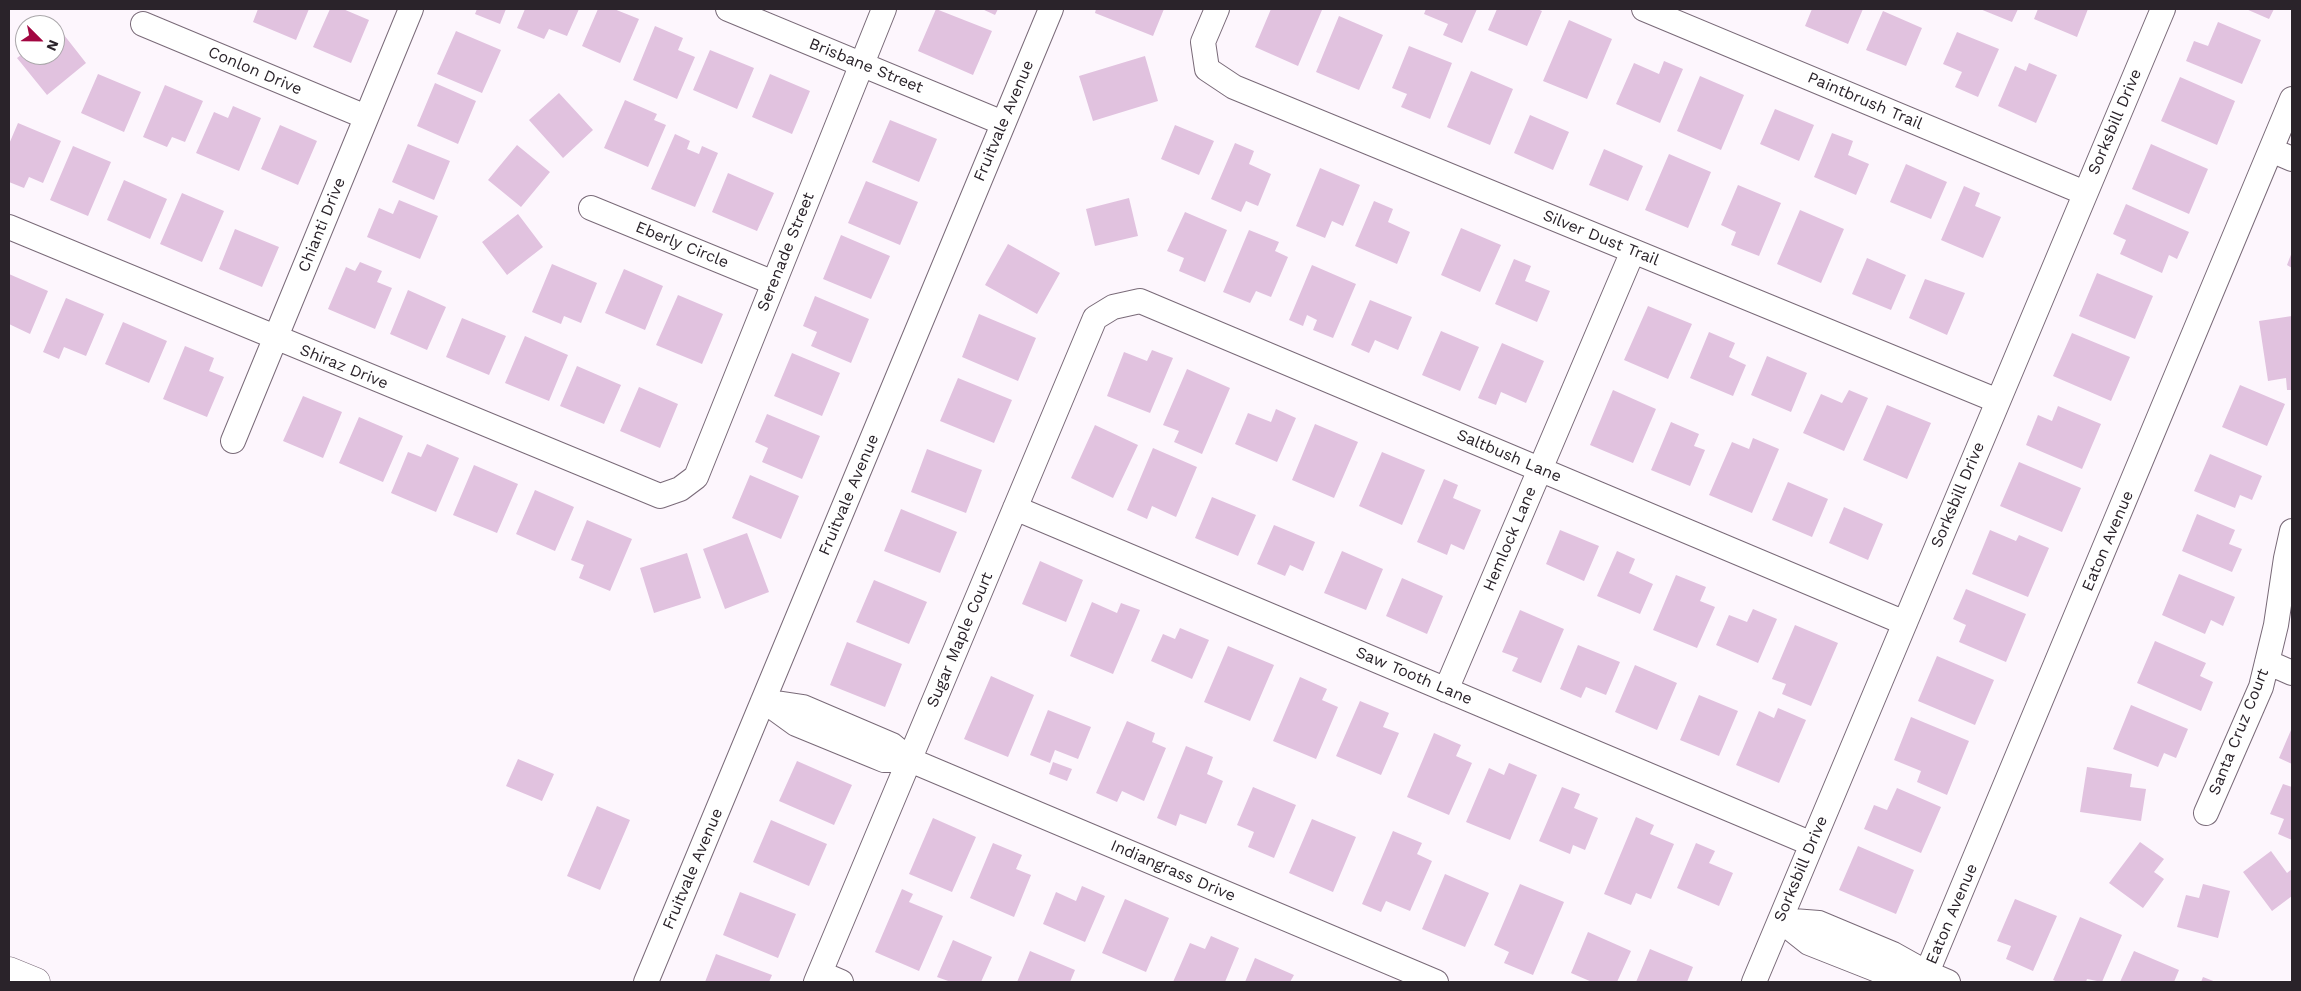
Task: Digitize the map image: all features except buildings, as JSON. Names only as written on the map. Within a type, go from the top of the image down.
[{"type":"highway","points":[[9,971],[36,982]]},
{"type":"street","name":"Chianti Drive","points":[[233,441],[411,9]]},
{"type":"street","name":"Brisbane Street","points":[[728,9],[1003,123]]},
{"type":"street","name":"Serenade Street","points":[[680,489],[696,477],[884,9]]},
{"type":"street","name":"Fruitvale Avenue","points":[[646,982],[1051,9]]},
{"type":"street","name":"Silver Dust Trail","points":[[1217,9],[1203,42],[1207,69],[1234,87],[1998,401]]},
{"type":"street","name":"Paintbrush Trail","points":[[1644,9],[2086,192]]},
{"type":"street","name":"Sorksbill Drive","points":[[1754,982],[2163,9]]},
{"type":"street","name":"Conlon Drive","points":[[143,24],[366,117]]},
{"type":"street","name":"Eaton Avenue","points":[[1933,979],[2282,154],[2292,99]]},
{"type":"street","name":"Eberly Circle","points":[[591,208],[774,283]]},
{"type":"street","name":"Shiraz Drive","points":[[9,227],[660,496],[680,489]]},
{"type":"street","name":"Hemlock Lane","points":[[1446,690],[1632,251]]},
{"type":"street","name":"Saltbush Lane","points":[[1113,307],[1140,301],[1905,623]]},
{"type":"street","name":"Sugar Maple Court","points":[[818,978],[1095,318],[1113,307]]},
{"type":"street","name":"Saw Tooth Lane","points":[[1015,508],[1812,844]]},
{"type":"street","name":"Santa Cruz Court","points":[[2206,813],[2261,687],[2276,626],[2292,531]]},
{"type":"street","points":[[2267,662],[2292,673]]},
{"type":"street","name":"Indiangrass Drive","points":[[763,701],[803,707],[892,745],[910,760],[1436,982]]},
{"type":"street","points":[[1780,920],[1819,923],[1893,954],[1933,979]]},
{"type":"street","points":[[818,978],[841,982]]}]
